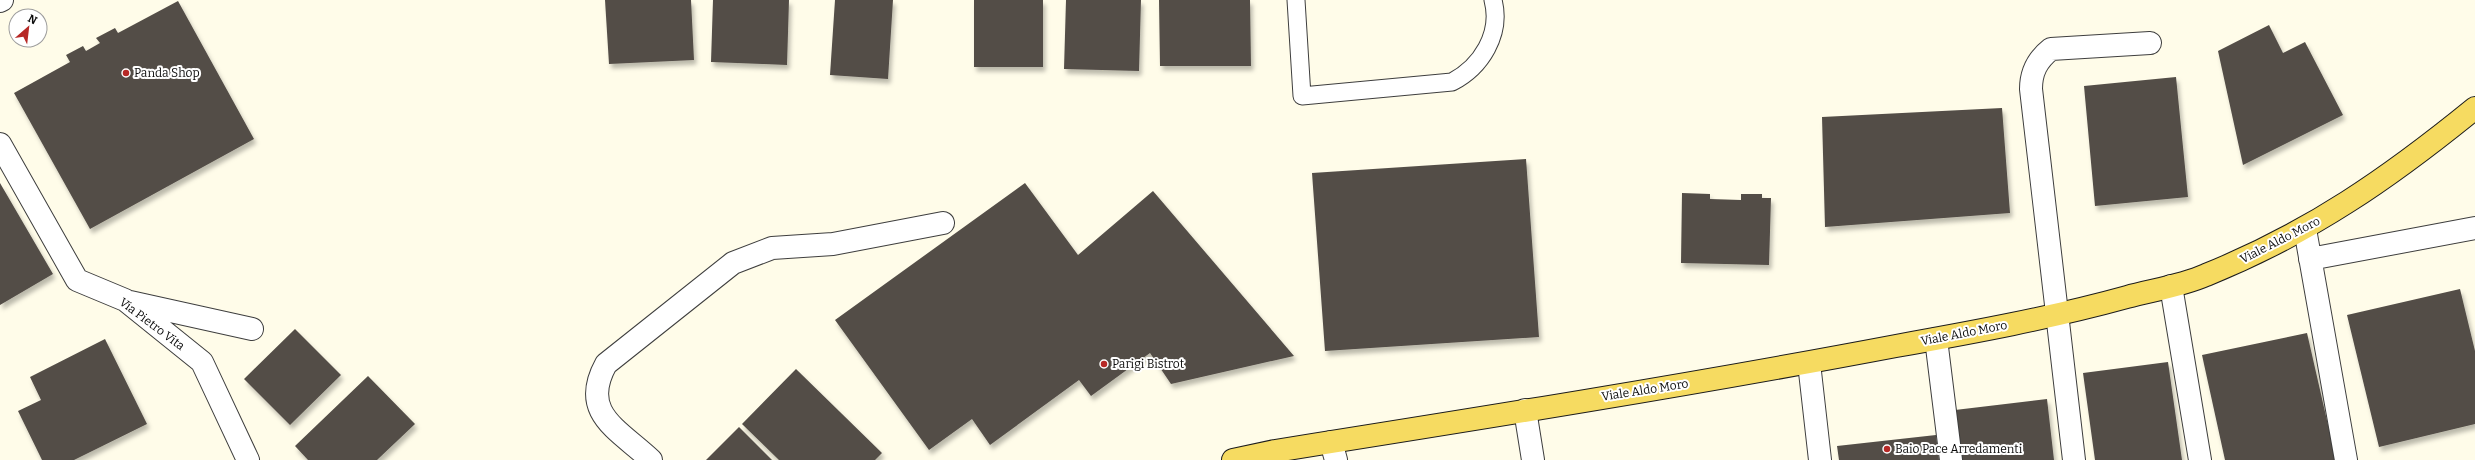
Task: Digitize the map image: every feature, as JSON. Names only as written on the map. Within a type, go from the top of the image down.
[{"type":"main road","name":"Viale Aldo Moro","points":[[1233,460],[1333,451],[1525,410],[1936,339],[2057,315],[2203,277],[2277,244],[2343,207],[2419,153],[2475,108]]},
{"type":"street","points":[[2074,460],[2031,77],[2036,66],[2051,49],[2150,43]]},
{"type":"street","name":"Via Pietro Vita","points":[[0,144],[77,280],[125,300],[202,362],[248,460]]},
{"type":"street","points":[[651,460],[603,416],[596,404],[595,392],[598,378],[606,364],[733,263],[751,255],[772,248],[833,244],[943,223]]},
{"type":"street","points":[[2310,259],[2475,228]]},
{"type":"street","points":[[2305,229],[2346,460]]},
{"type":"street","points":[[2171,286],[2200,460]]},
{"type":"street","points":[[125,300],[252,329]]},
{"type":"street","points":[[1936,339],[1951,460]]},
{"type":"street","points":[[1809,362],[1820,460]]},
{"type":"street","points":[[1525,410],[1533,460]]},
{"type":"lane","points":[[1296,0],[1302,96],[1452,82],[1465,75],[1476,65],[1490,42],[1496,20],[1493,0]]},
{"type":"building","points":[[605,0],[691,0],[694,60],[609,64]]},
{"type":"building","points":[[713,0],[789,0],[787,65],[711,62]]},
{"type":"building","points":[[835,0],[893,0],[888,79],[830,75]]},
{"type":"building","points":[[974,0],[1043,0],[1043,67],[974,67]]},
{"type":"building","points":[[1066,0],[1141,0],[1139,71],[1064,69]]},
{"type":"building","points":[[1159,0],[1250,0],[1251,66],[1160,66]]},
{"type":"building","points":[[178,1],[254,139],[90,229],[14,93],[70,62],[66,55],[83,46],[86,51],[100,43],[96,38],[115,28],[118,33]]},
{"type":"building","points":[[2269,25],[2283,53],[2305,42],[2343,115],[2243,165],[2218,51]]},
{"type":"building","points":[[2176,77],[2188,197],[2095,206],[2084,86]]},
{"type":"building","points":[[2002,108],[2010,213],[1825,227],[1822,117]]},
{"type":"building","points":[[1526,159],[1539,337],[1325,351],[1312,173]]},
{"type":"building","points":[[0,183],[53,274],[0,305]]},
{"type":"building","points":[[1025,183],[1078,255],[1153,191],[1294,356],[1171,384],[1150,353],[1091,396],[1079,380],[990,445],[972,419],[929,450],[835,320]]},
{"type":"building","points":[[1682,193],[1710,194],[1710,199],[1741,200],[1741,194],[1762,194],[1762,198],[1771,198],[1769,265],[1681,263]]},
{"type":"building","points":[[2460,289],[2475,351],[2475,424],[2379,447],[2347,315]]},
{"type":"building","points":[[295,329],[341,375],[290,425],[244,379]]},
{"type":"building","points":[[2307,333],[2336,460],[2225,460],[2202,355]]},
{"type":"building","points":[[105,339],[147,424],[74,460],[42,460],[18,411],[41,400],[30,377]]},
{"type":"building","points":[[2168,362],[2182,460],[2095,460],[2083,373]]},
{"type":"building","points":[[796,369],[882,453],[875,460],[779,460],[742,424]]},
{"type":"building","points":[[368,376],[415,424],[377,460],[308,460],[295,446]]},
{"type":"building","points":[[2047,399],[2054,460],[1961,460],[1955,410]]},
{"type":"building","points":[[739,427],[772,460],[706,460]]},
{"type":"building","points":[[1936,435],[1939,460],[1839,460],[1837,446]]},
{"type":"place","name":"Panda Shop","points":[[126,73]]},
{"type":"place","name":"Parigi Bistrot","points":[[1104,364]]},
{"type":"place","name":"Baio Pace Arredamenti","points":[[1887,449]]}]
